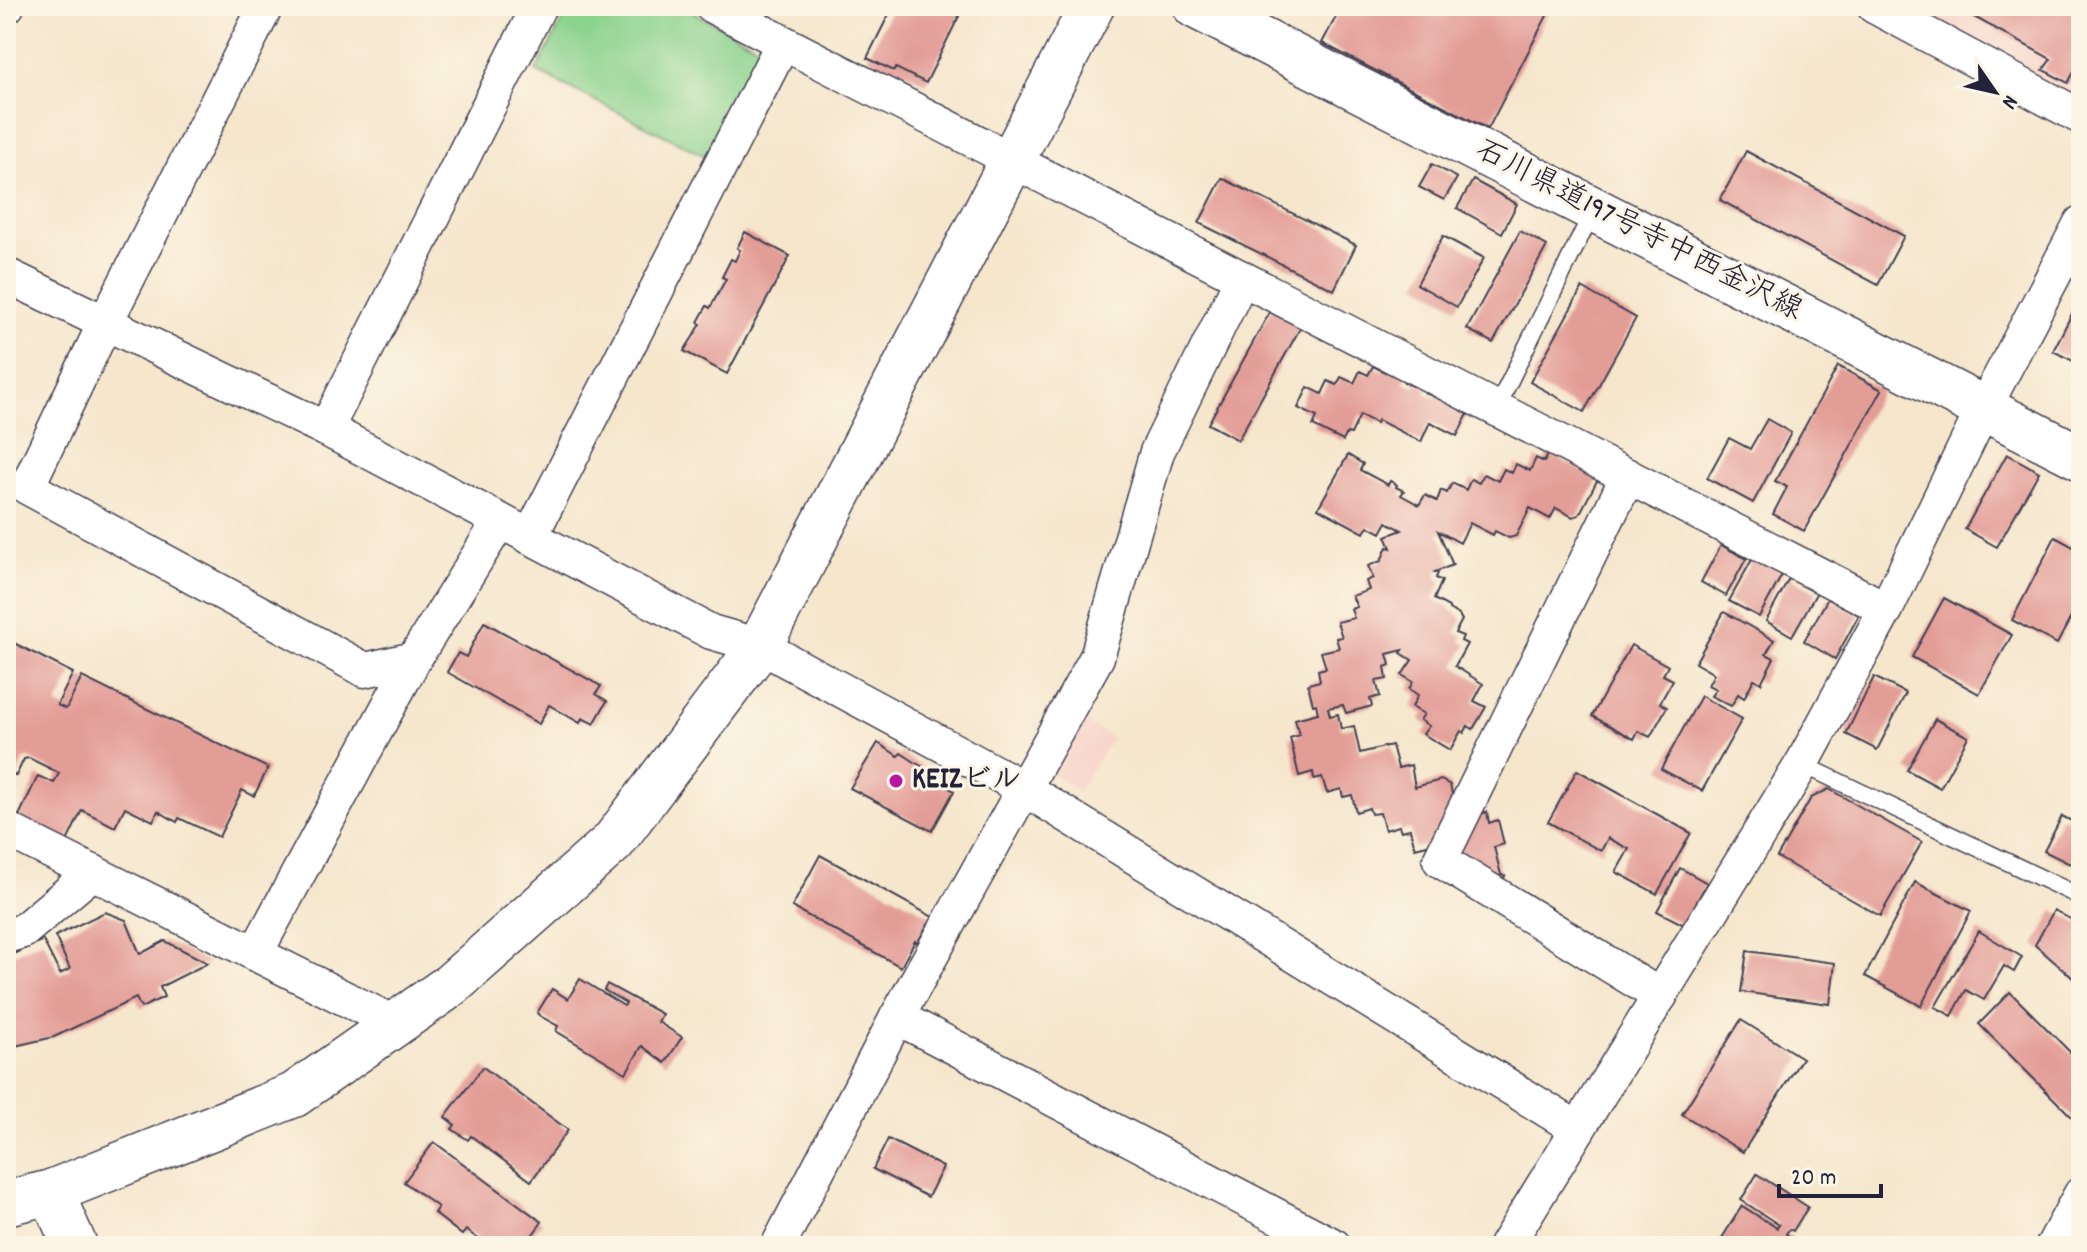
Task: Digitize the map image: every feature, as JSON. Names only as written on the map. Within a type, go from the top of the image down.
[{"type":"street","points":[[266,6],[105,323],[27,487],[365,670],[414,659]]},
{"type":"street","points":[[326,429],[539,6]]},
{"type":"street","points":[[712,6],[1886,609]]},
{"type":"street","points":[[6,1203],[51,1192],[294,1095],[451,985],[613,842],[760,646],[1092,6]]},
{"type":"street","name":"石川県道197号寺中西金沢線","points":[[1195,6],[2081,458]]},
{"type":"street","points":[[1874,6],[2078,109]]},
{"type":"street","points":[[530,537],[783,43]]},
{"type":"street","points":[[1517,1242],[1578,1129],[1802,764],[1886,609],[1984,408],[2081,223]]},
{"type":"street","points":[[6,275],[326,429],[711,632],[760,646],[1023,788],[1578,1129]]},
{"type":"street","points":[[778,1246],[897,1017],[1097,657],[1157,452],[1242,278]]},
{"type":"street","points":[[1628,476],[1440,860],[1660,996]]},
{"type":"street","points":[[255,954],[414,659],[500,521]]},
{"type":"street","points":[[6,829],[396,1024]]},
{"type":"street","points":[[6,936],[23,931],[93,872]]},
{"type":"street","points":[[897,1017],[1334,1246]]},
{"type":"street","points":[[51,1192],[75,1246]]},
{"type":"street","points":[[2053,1246],[2081,1194]]},
{"type":"lane","points":[[1496,409],[1594,209]]},
{"type":"lane","points":[[1802,764],[2081,897]]},
{"type":"shaded area","points":[[1907,6],[2081,6],[2081,100]]},
{"type":"shaded area","points":[[1069,712],[1112,738],[1078,791],[1039,766]]},
{"type":"green space","points":[[570,6],[681,6],[778,57],[725,166],[536,71]]},
{"type":"building","points":[[893,6],[964,6],[926,83],[867,58]]},
{"type":"building","points":[[1324,6],[1552,6],[1488,129],[1322,43],[1338,13]]},
{"type":"building","points":[[1954,6],[2081,6],[2081,59],[2068,83],[2043,70],[2051,59]]},
{"type":"building","points":[[1746,151],[1904,236],[1878,285],[1720,200]]},
{"type":"building","points":[[1432,164],[1457,178],[1444,200],[1419,187]]},
{"type":"building","points":[[1222,178],[1356,245],[1334,290],[1199,223]]},
{"type":"building","points":[[1473,180],[1517,204],[1502,233],[1457,208]]},
{"type":"building","points":[[1520,231],[1547,246],[1493,343],[1467,329]]},
{"type":"building","points":[[745,232],[790,256],[727,374],[684,351],[701,324],[698,322],[707,306],[710,308],[726,279],[722,277],[731,259],[735,261]]},
{"type":"building","points":[[1443,236],[1484,258],[1457,307],[1417,284]]},
{"type":"building","points":[[1582,288],[1636,318],[1584,412],[1530,382]]},
{"type":"building","points":[[2081,296],[2081,365],[2053,351]]},
{"type":"building","points":[[1273,306],[1303,323],[1238,440],[1208,424]]},
{"type":"building","points":[[1373,366],[1385,372],[1387,367],[1407,377],[1404,382],[1415,387],[1418,382],[1428,387],[1425,393],[1437,398],[1440,393],[1468,414],[1457,436],[1430,422],[1421,442],[1378,420],[1376,423],[1360,415],[1351,434],[1347,433],[1343,441],[1313,426],[1317,417],[1298,408],[1308,387],[1322,394],[1328,381],[1337,385],[1341,377],[1354,383],[1360,371],[1368,375]]},
{"type":"building","points":[[1838,366],[1882,390],[1804,531],[1773,514],[1787,487],[1775,481]]},
{"type":"building","points":[[1767,419],[1791,433],[1753,503],[1707,478],[1729,438],[1750,449]]},
{"type":"building","points":[[1549,453],[1598,479],[1579,515],[1573,517],[1556,508],[1550,519],[1530,508],[1516,536],[1509,538],[1495,531],[1493,535],[1470,523],[1460,543],[1438,531],[1453,565],[1435,572],[1438,573],[1436,578],[1442,581],[1434,599],[1449,607],[1462,620],[1455,633],[1463,636],[1461,641],[1467,644],[1455,666],[1483,684],[1474,701],[1486,707],[1473,729],[1468,726],[1464,733],[1461,731],[1450,750],[1423,734],[1429,726],[1420,720],[1424,714],[1412,707],[1418,695],[1409,689],[1413,682],[1402,675],[1412,660],[1401,653],[1403,650],[1387,654],[1390,665],[1385,667],[1387,679],[1376,681],[1380,696],[1370,699],[1372,706],[1346,713],[1343,705],[1328,708],[1330,716],[1338,714],[1341,729],[1354,726],[1360,753],[1392,745],[1398,768],[1411,765],[1415,787],[1441,780],[1450,785],[1455,806],[1473,816],[1487,812],[1489,823],[1498,820],[1504,844],[1494,847],[1501,875],[1505,876],[1493,900],[1429,851],[1427,845],[1415,848],[1410,829],[1401,831],[1399,826],[1385,830],[1380,813],[1371,814],[1369,808],[1356,812],[1352,795],[1343,797],[1341,789],[1327,793],[1322,777],[1314,779],[1313,772],[1299,776],[1290,738],[1299,735],[1295,719],[1318,713],[1308,684],[1320,681],[1318,670],[1326,668],[1321,652],[1339,648],[1336,638],[1342,637],[1337,622],[1354,618],[1351,609],[1357,607],[1352,596],[1369,590],[1366,581],[1373,578],[1368,566],[1381,561],[1387,547],[1391,548],[1386,536],[1402,530],[1387,522],[1381,533],[1368,526],[1364,533],[1318,508],[1348,455],[1363,464],[1360,470],[1388,485],[1390,481],[1397,485],[1404,491],[1401,495],[1419,505],[1425,495],[1437,501],[1441,490],[1447,493],[1452,483],[1466,490],[1471,479],[1479,483],[1484,474],[1498,481],[1504,469],[1512,473],[1516,464],[1530,471],[1536,458],[1544,462]]},
{"type":"building","points":[[2007,454],[2039,472],[1997,547],[1965,529]]},
{"type":"building","points":[[2055,537],[2081,551],[2081,598],[2057,644],[2012,620]]},
{"type":"building","points":[[1721,545],[1746,559],[1726,596],[1701,582]]},
{"type":"building","points":[[1754,556],[1783,573],[1759,617],[1729,601]]},
{"type":"building","points":[[1790,577],[1817,592],[1792,636],[1766,621]]},
{"type":"building","points":[[1828,598],[1859,615],[1835,659],[1804,641]]},
{"type":"building","points":[[1944,598],[2012,635],[1979,694],[1912,657]]},
{"type":"building","points":[[1724,612],[1774,640],[1766,654],[1774,658],[1761,683],[1754,679],[1744,698],[1738,694],[1731,706],[1711,696],[1716,689],[1708,685],[1714,674],[1695,663]]},
{"type":"building","points":[[484,622],[601,686],[596,694],[607,701],[594,724],[582,718],[580,723],[549,705],[539,724],[447,672],[458,653],[466,657]]},
{"type":"building","points":[[6,639],[73,673],[57,705],[66,709],[82,677],[268,768],[254,796],[242,790],[219,837],[179,818],[177,822],[158,811],[153,821],[125,807],[115,827],[82,810],[63,850],[14,826],[38,776],[54,783],[59,773],[29,758],[24,759],[16,776],[6,771]]},
{"type":"building","points":[[1631,645],[1668,666],[1663,675],[1673,680],[1660,703],[1667,707],[1650,737],[1638,731],[1634,739],[1592,716]]},
{"type":"building","points":[[1874,677],[1906,693],[1877,750],[1846,734]]},
{"type":"building","points":[[1701,696],[1742,719],[1702,791],[1661,769]]},
{"type":"building","points":[[1935,719],[1968,737],[1940,788],[1907,770]]},
{"type":"building","name":"KEIZビル","points":[[878,743],[898,756],[901,753],[954,791],[932,831],[850,788]]},
{"type":"building","points":[[1577,770],[1691,833],[1657,894],[1616,872],[1629,849],[1608,838],[1601,851],[1548,822]]},
{"type":"building","points":[[1829,789],[1922,842],[1880,916],[1777,857],[1811,798]]},
{"type":"building","points":[[2062,816],[2081,826],[2081,843],[2070,864],[2044,851]]},
{"type":"building","points":[[820,855],[933,917],[901,967],[792,907]]},
{"type":"building","points":[[1680,868],[1707,883],[1684,925],[1657,911]]},
{"type":"building","points":[[1915,882],[1971,911],[1921,1006],[1865,976]]},
{"type":"building","points":[[2054,910],[2081,925],[2081,985],[2035,945]]},
{"type":"building","points":[[105,912],[126,920],[140,954],[165,941],[208,963],[160,987],[164,997],[141,1008],[136,998],[54,1037],[6,1048],[6,958],[43,940],[60,974],[70,969],[55,936]]},
{"type":"building","points":[[1979,931],[2022,957],[2014,972],[2004,966],[1984,1000],[1966,990],[1952,1016],[1935,1007]]},
{"type":"building","points":[[1747,951],[1835,963],[1830,1004],[1741,992]]},
{"type":"building","points":[[580,979],[624,1006],[626,1003],[604,990],[607,984],[662,1014],[658,1022],[682,1037],[665,1063],[642,1046],[626,1073],[556,1031],[558,1026],[537,1013],[552,989],[568,999]]},
{"type":"building","points":[[2010,992],[2081,1063],[2081,1114],[2075,1120],[1979,1024]]},
{"type":"building","points":[[1741,1020],[1802,1058],[1743,1152],[1682,1114]]},
{"type":"building","points":[[483,1067],[568,1130],[531,1181],[471,1136],[468,1140],[452,1129],[455,1125],[445,1117]]},
{"type":"building","points":[[888,1139],[943,1167],[928,1197],[873,1169]]},
{"type":"building","points":[[434,1142],[542,1222],[524,1246],[488,1246],[466,1230],[462,1235],[434,1213],[438,1207],[404,1182]]},
{"type":"building","points":[[1757,1174],[1808,1207],[1793,1231],[1789,1229],[1786,1234],[1805,1246],[1717,1246],[1742,1206],[1777,1228],[1779,1225],[1741,1200]]},
{"type":"place","name":"KEIZビル","points":[[896,781]]}]
